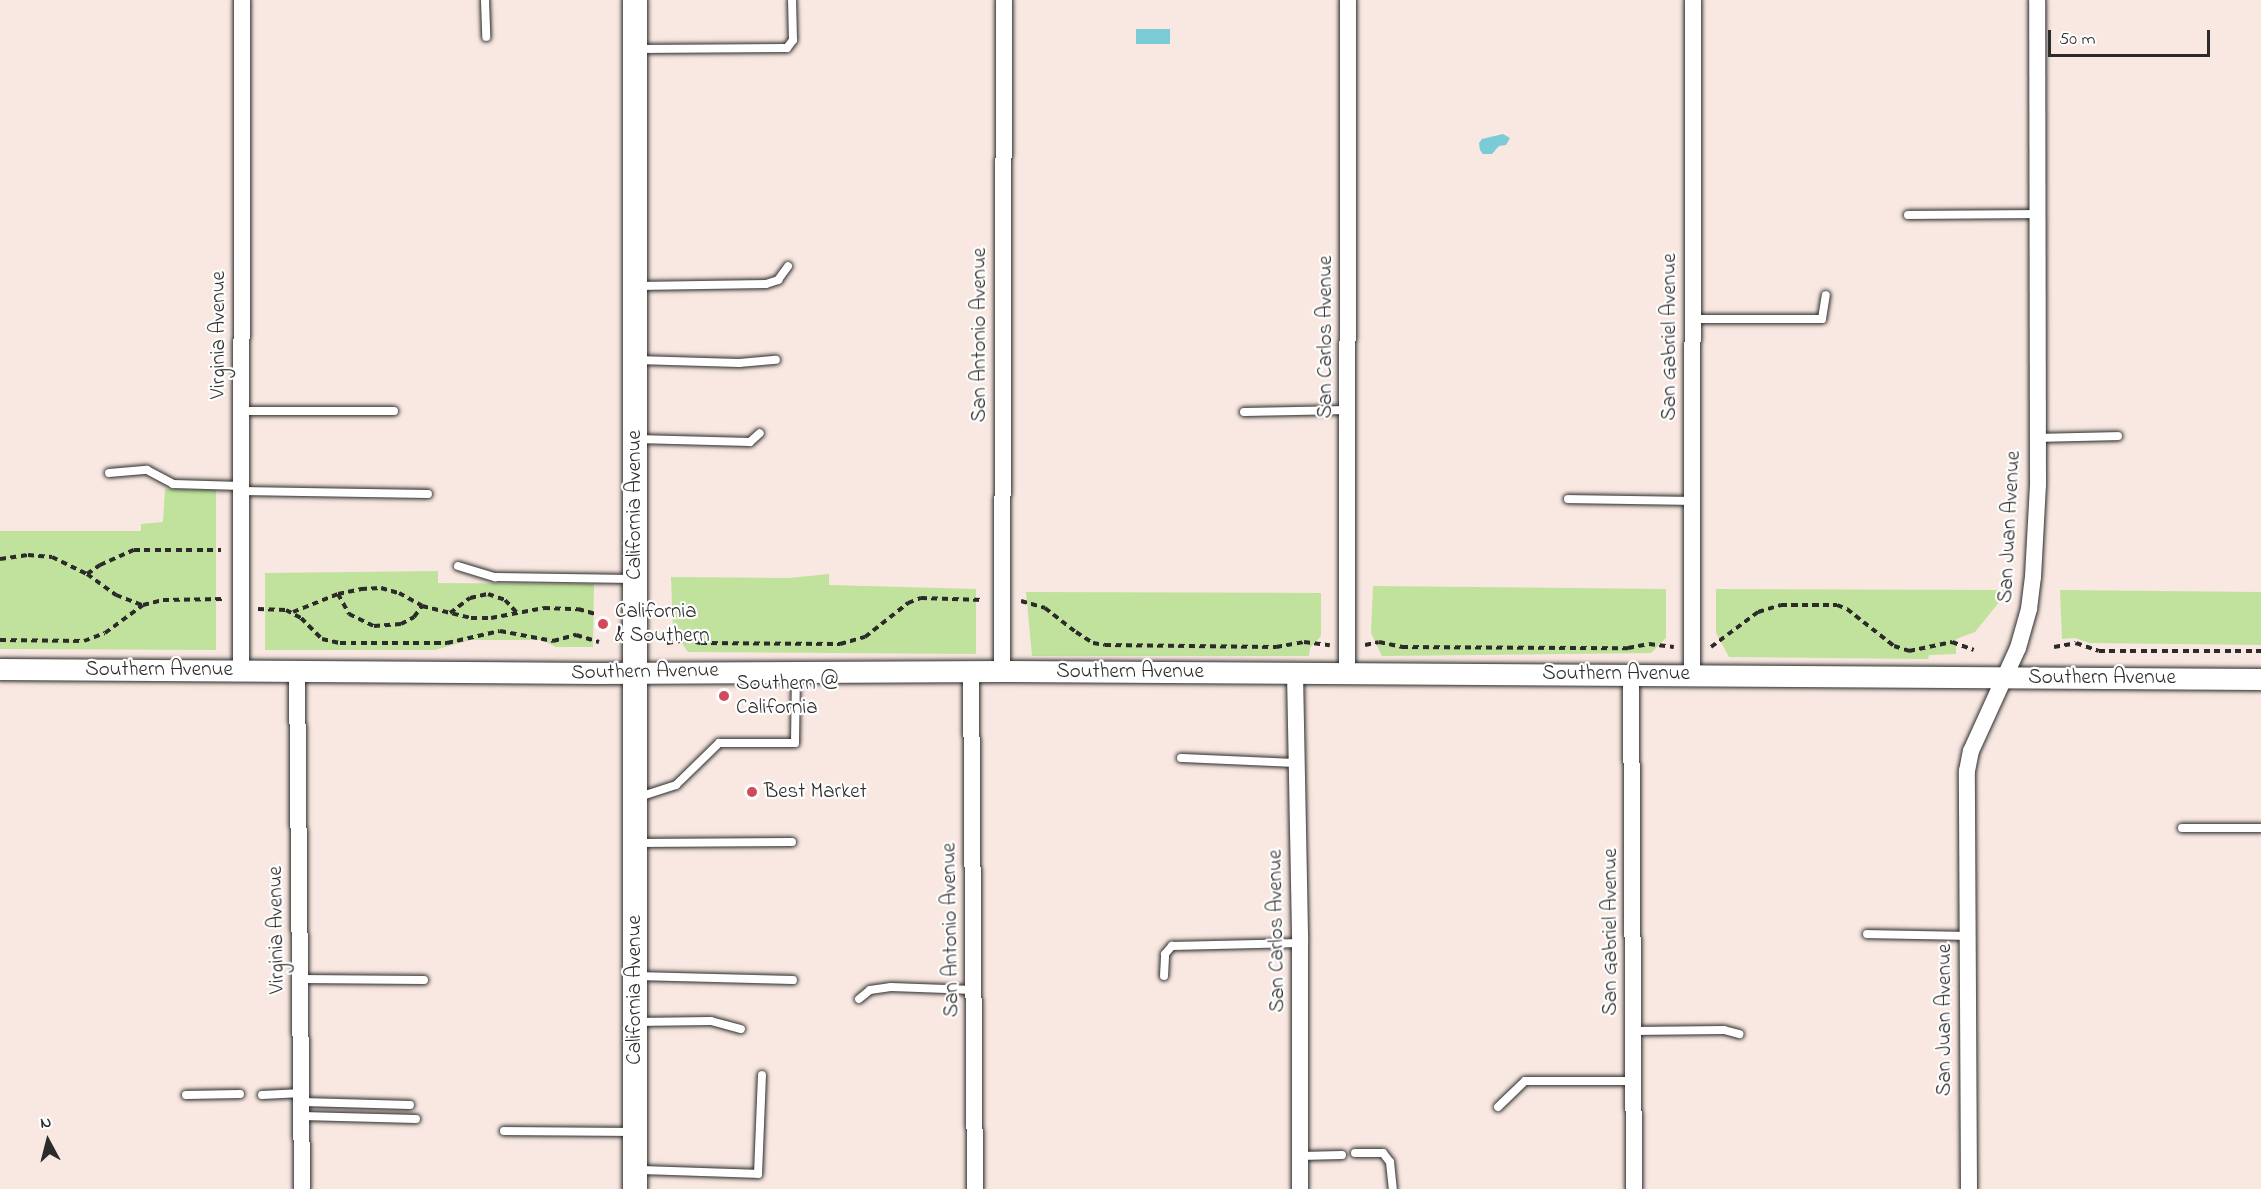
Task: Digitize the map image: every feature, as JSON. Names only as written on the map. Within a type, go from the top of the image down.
[{"type":"main road","name":"California Avenue","points":[[635,0],[635,1180]]},
{"type":"street","name":"Virginia Avenue","points":[[241,671],[242,0]]},
{"type":"street","name":"San Antonio Avenue","points":[[1002,671],[1004,0]]},
{"type":"street","name":"San Carlos Avenue","points":[[1347,673],[1348,0]]},
{"type":"street","name":"San Gabriel Avenue","points":[[1692,674],[1693,0]]},
{"type":"street","name":"San Juan Avenue","points":[[1969,1189],[1968,771],[1971,751],[2018,648],[2029,609],[2035,542],[2038,438],[2037,0]]},
{"type":"street","name":"Southern Avenue","points":[[0,669],[635,673],[1002,671],[1692,674],[2261,679]]},
{"type":"street","name":"Virginia Avenue","points":[[297,671],[302,1189]]},
{"type":"street","name":"San Antonio Avenue","points":[[971,671],[975,1189]]},
{"type":"street","name":"San Carlos Avenue","points":[[1295,673],[1300,944],[1300,1189]]},
{"type":"street","name":"San Gabriel Avenue","points":[[1631,675],[1634,1189]]},
{"type":"lane","points":[[485,0],[486,37]]},
{"type":"lane","points":[[635,49],[786,48],[793,40],[792,0]]},
{"type":"lane","points":[[1908,215],[2037,214]]},
{"type":"lane","points":[[635,286],[766,284],[778,280],[788,266]]},
{"type":"lane","points":[[1692,319],[1822,319],[1826,296]]},
{"type":"lane","points":[[635,360],[739,363],[776,360]]},
{"type":"lane","points":[[1244,412],[1348,410]]},
{"type":"lane","points":[[241,411],[394,411]]},
{"type":"lane","points":[[635,440],[750,442],[760,433]]},
{"type":"lane","points":[[2038,438],[2118,436]]},
{"type":"lane","points":[[109,473],[147,470],[173,484],[428,494]]},
{"type":"lane","points":[[1569,499],[1692,501]]},
{"type":"lane","points":[[458,566],[495,577],[635,579]]},
{"type":"lane","points":[[635,798],[676,785],[719,743],[795,742],[796,671]]},
{"type":"lane","points":[[1180,758],[1297,763]]},
{"type":"lane","points":[[2182,828],[2261,828]]},
{"type":"lane","points":[[635,843],[792,842]]},
{"type":"lane","points":[[1867,934],[1967,936]]},
{"type":"lane","points":[[1164,976],[1166,954],[1172,946],[1300,944]]},
{"type":"lane","points":[[635,976],[793,980]]},
{"type":"lane","points":[[299,979],[424,980]]},
{"type":"lane","points":[[859,999],[870,990],[891,987],[975,990]]},
{"type":"lane","points":[[635,1022],[711,1021],[741,1029]]},
{"type":"lane","points":[[1633,1030],[1724,1030],[1739,1034]]},
{"type":"lane","points":[[635,1180],[758,1174],[762,1075]]},
{"type":"lane","points":[[1498,1107],[1525,1081],[1633,1081]]},
{"type":"lane","points":[[186,1095],[240,1094]]},
{"type":"lane","points":[[262,1095],[302,1104],[416,1119]]},
{"type":"lane","points":[[302,1104],[410,1105]]},
{"type":"lane","points":[[504,1131],[635,1132]]},
{"type":"lane","points":[[1355,1153],[1383,1153],[1390,1162],[1393,1189]]},
{"type":"lane","points":[[1300,1156],[1342,1155]]},
{"type":"path","points":[[87,574],[100,565],[134,550],[221,550]]},
{"type":"path","points":[[0,559],[28,555],[52,557],[87,574],[116,595],[143,605]]},
{"type":"path","points":[[292,612],[338,594],[381,588],[399,593],[422,606],[449,614],[491,618],[559,607],[596,614]]},
{"type":"path","points":[[338,594],[349,614],[374,626],[400,624],[414,617],[422,606]]},
{"type":"path","points":[[449,614],[470,598],[488,594],[505,600],[517,613]]},
{"type":"path","points":[[667,643],[685,640],[701,643],[840,644],[866,637],[908,603],[921,598],[987,600]]},
{"type":"path","points":[[0,640],[84,641],[94,639],[143,605],[163,600],[226,599]]},
{"type":"path","points":[[1018,601],[1045,608],[1093,643],[1105,645],[1276,647],[1304,642],[1325,645]]},
{"type":"path","points":[[1711,647],[1758,612],[1781,605],[1837,605],[1847,609],[1894,646],[1909,651],[1952,642],[1974,650]]},
{"type":"path","points":[[256,609],[280,609],[292,612],[322,639],[340,643],[447,642],[500,631],[553,641],[583,636],[599,642]]},
{"type":"path","points":[[1366,645],[1379,642],[1402,647],[1628,648],[1649,644],[1668,647]]},
{"type":"path","points":[[2054,647],[2076,643],[2099,651],[2261,651]]},
{"type":"green space","points":[[165,489],[216,490],[216,650],[0,649],[0,531],[141,531],[141,524],[163,522]]},
{"type":"green space","points":[[438,571],[438,583],[594,584],[593,647],[556,647],[542,640],[470,640],[435,650],[265,650],[265,573]]},
{"type":"green space","points":[[829,574],[829,585],[976,589],[976,654],[688,652],[673,631],[671,577],[789,578]]},
{"type":"green space","points":[[1373,586],[1666,589],[1666,638],[1651,653],[1382,656],[1371,633]]},
{"type":"green space","points":[[1716,589],[2009,590],[1975,632],[1956,639],[1956,654],[1929,655],[1928,659],[1729,657],[1716,633]]},
{"type":"green space","points":[[2060,590],[2261,592],[2261,645],[2089,643],[2075,638],[2062,639]]},
{"type":"green space","points":[[1026,592],[1321,593],[1321,636],[1310,648],[1309,656],[1032,656]]},
{"type":"water","points":[[1136,29],[1170,29],[1170,44],[1136,44]]},
{"type":"water","points":[[1503,134],[1510,138],[1506,145],[1499,146],[1492,154],[1483,154],[1479,143],[1482,139]]},
{"type":"place","name":"California & Southern","points":[[603,624]]},
{"type":"place","name":"Southern @ California","points":[[724,696]]},
{"type":"place","name":"Best Market","points":[[752,792]]}]
